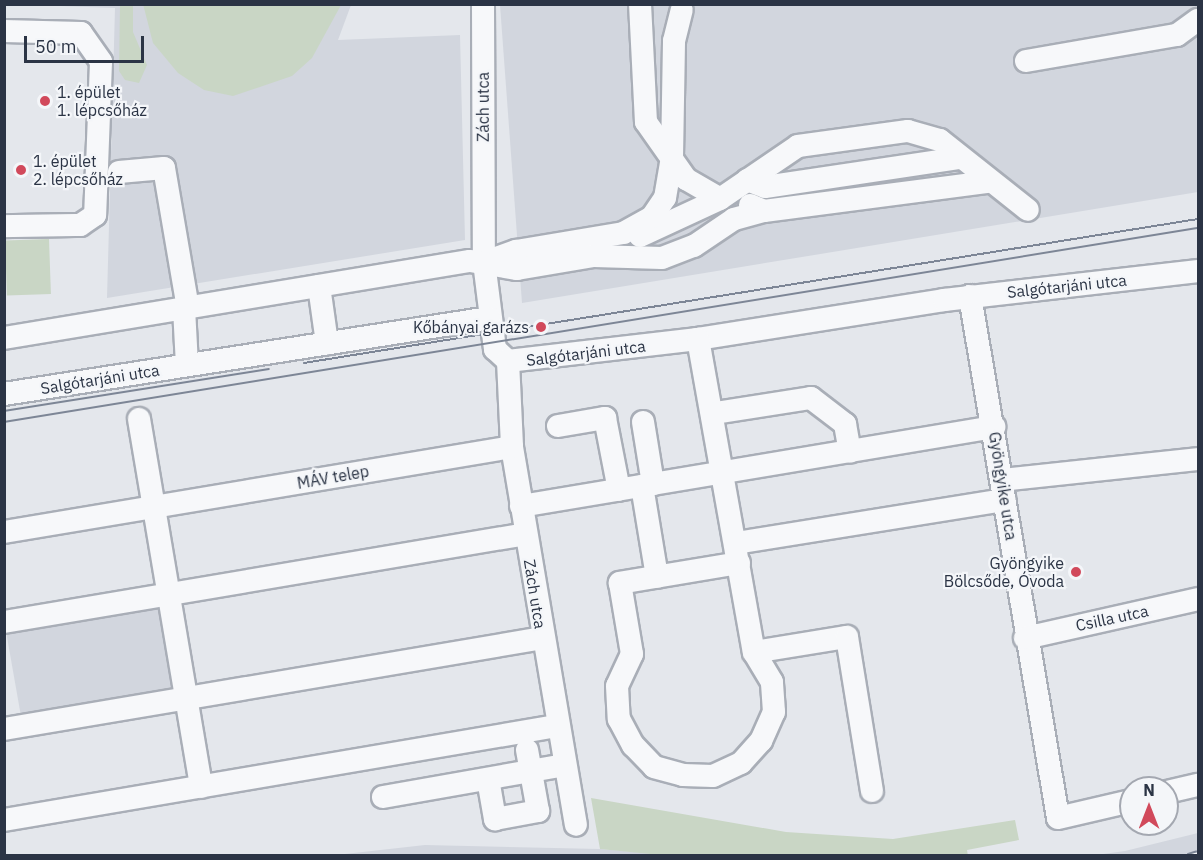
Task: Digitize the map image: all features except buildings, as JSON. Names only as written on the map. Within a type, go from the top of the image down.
[{"type":"street","name":"Zách utca","points":[[483,4],[484,262],[489,318]]},
{"type":"street","points":[[640,4],[646,122],[686,179],[738,186],[767,199],[967,168]]},
{"type":"street","points":[[4,338],[319,286],[484,262],[516,251],[623,233],[652,217],[665,198],[672,157],[674,41],[682,10]]},
{"type":"street","points":[[1026,61],[1177,35],[1198,20]]},
{"type":"street","points":[[4,48],[5,31],[81,33],[101,62],[95,215],[80,225],[5,224]]},
{"type":"street","points":[[594,256],[738,186],[798,146],[908,131],[1028,210]]},
{"type":"street","points":[[119,172],[164,168],[186,308],[187,365]]},
{"type":"street","points":[[484,262],[517,269],[594,256],[662,258],[694,246],[734,219],[967,168]]},
{"type":"street","points":[[738,186],[764,211]]},
{"type":"street","name":"Salgótarjáni utca","points":[[4,394],[489,318],[495,349],[508,361],[698,339],[970,296],[1198,271]]},
{"type":"street","points":[[319,286],[327,343]]},
{"type":"street","name":"Gyöngyike utca","points":[[970,296],[1004,490],[1025,638],[1058,818],[1119,804]]},
{"type":"street","points":[[698,339],[715,413],[737,553],[754,652],[772,682],[774,712],[756,746],[741,763],[713,776],[683,775],[654,767],[633,745],[619,719],[617,686],[632,654],[620,583],[657,577],[737,553],[1004,490],[1198,459]]},
{"type":"street","name":"Zách utca","points":[[508,361],[512,447],[557,726],[576,825]]},
{"type":"street","points":[[715,413],[811,398],[845,424],[850,452]]},
{"type":"street","points":[[558,426],[605,418],[619,490]]},
{"type":"street","points":[[139,419],[201,787]]},
{"type":"street","points":[[643,422],[657,577]]},
{"type":"street","points":[[521,506],[993,428]]},
{"type":"street","name":"MÁV telep","points":[[4,532],[512,447]]},
{"type":"street","points":[[4,622],[526,534]]},
{"type":"street","name":"Csilla utca","points":[[1025,638],[1198,599]]},
{"type":"street","points":[[754,652],[847,637],[872,791]]},
{"type":"street","points":[[4,729],[543,638]]},
{"type":"street","points":[[4,820],[557,726]]},
{"type":"street","points":[[383,797],[488,779],[529,761],[564,765]]},
{"type":"street","points":[[488,779],[495,819],[538,812],[529,761]]},
{"type":"street","points":[[1179,789],[1198,785]]},
{"type":"shaded area","points":[[5,4],[351,5],[338,40],[460,35],[465,240],[107,298],[115,8]]},
{"type":"shaded area","name":"Kőbányai garázs","points":[[500,5],[1198,5],[1198,192],[522,303]]},
{"type":"shaded area","points":[[165,600],[182,695],[22,723],[5,628]]},
{"type":"shaded area","points":[[1198,833],[1198,855],[1096,855],[1125,851]]},
{"type":"shaded area","points":[[425,845],[600,849],[670,855],[336,855]]},
{"type":"green space","points":[[143,4],[341,5],[312,58],[292,76],[233,96],[204,90],[178,73],[153,43]]},
{"type":"green space","points":[[120,5],[133,5],[133,32],[147,65],[139,83],[125,80],[119,71]]},
{"type":"green space","points":[[49,239],[51,294],[7,296],[5,241]]},
{"type":"green space","points":[[591,798],[786,832],[893,839],[1015,820],[1019,840],[967,850],[968,856],[670,856],[600,849]]},
{"type":"tram line","points":[[304,363],[1198,219]]},
{"type":"tram line","points":[[4,422],[1198,228]]},
{"type":"tram line","points":[[4,411],[269,369]]},
{"type":"railway","points":[[1188,856],[1198,853]]},
{"type":"place","name":"1. épület 1. lépcsőház","points":[[45,101]]},
{"type":"place","name":"1. épület 2. lépcsőház","points":[[21,170]]},
{"type":"place","name":"Kőbányai garázs","points":[[541,327]]},
{"type":"place","name":"Gyöngyike Bölcsőde, Óvoda","points":[[1076,572]]}]
